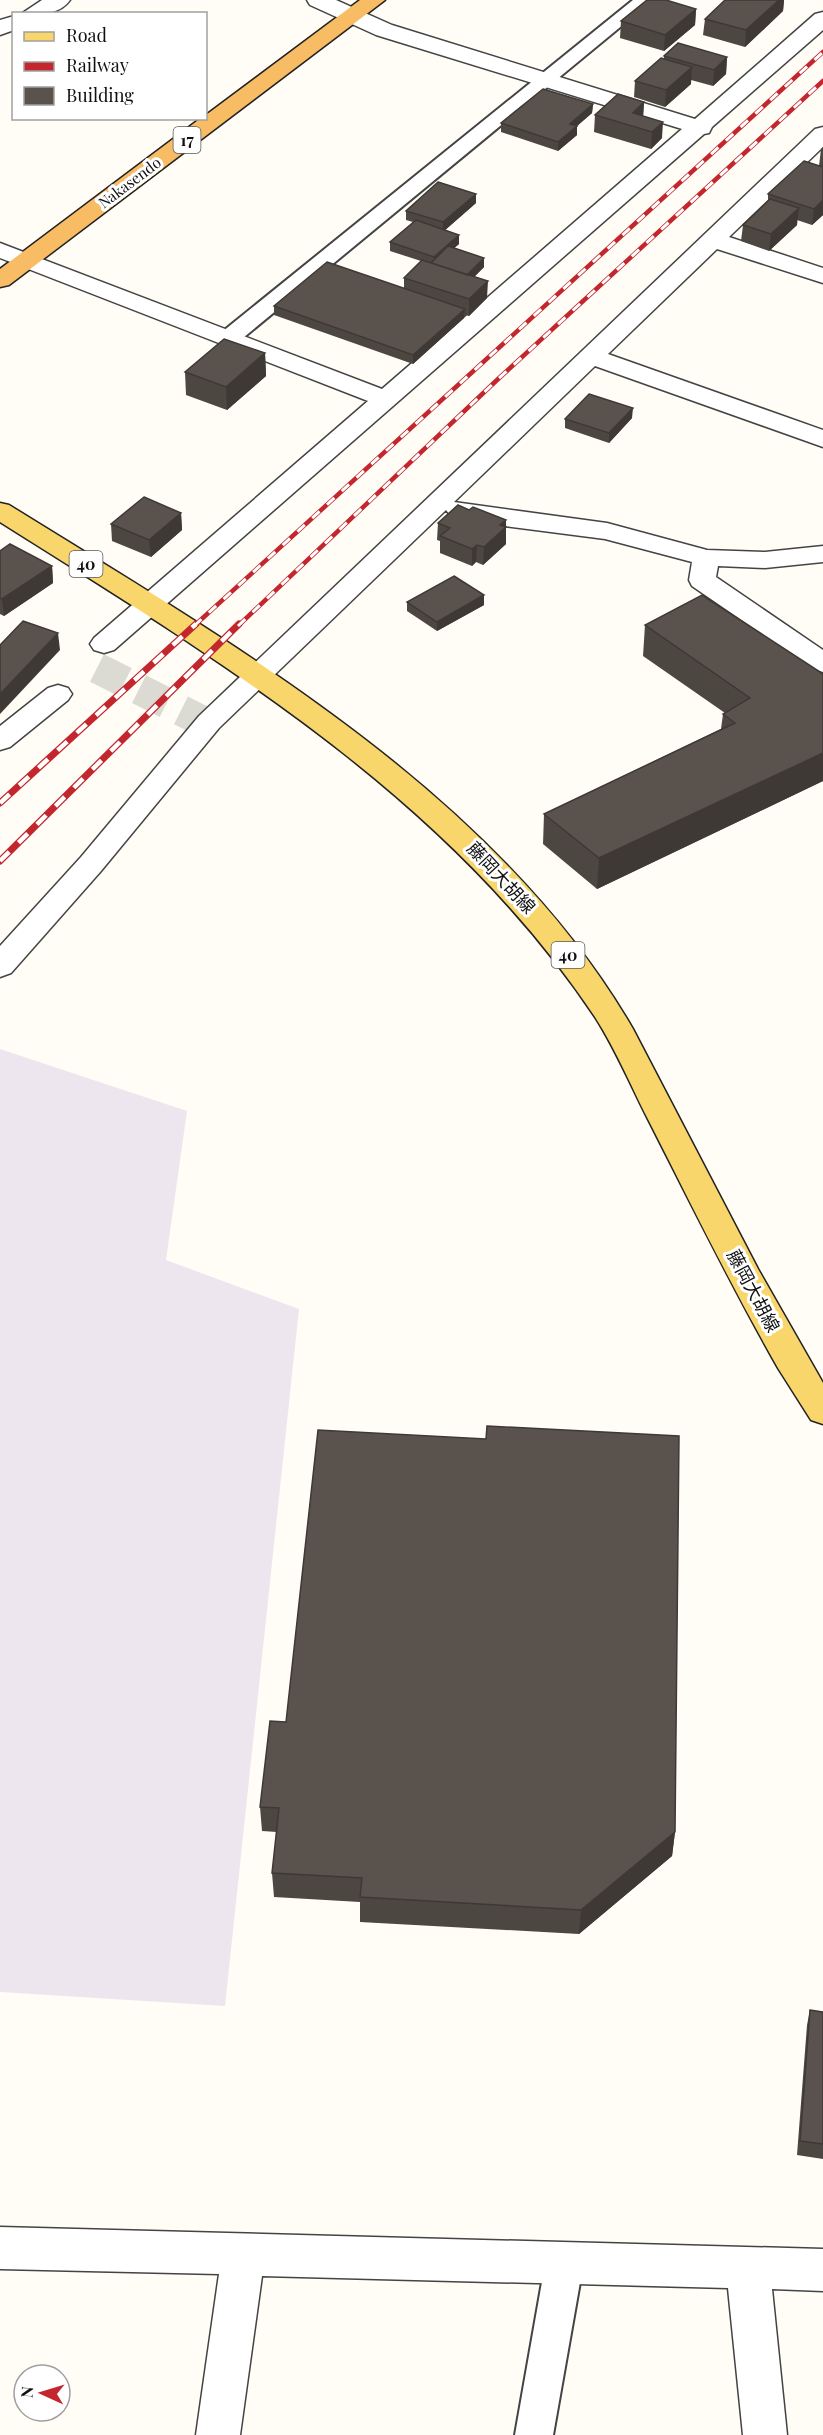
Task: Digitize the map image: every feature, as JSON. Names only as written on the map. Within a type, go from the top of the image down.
[{"type":"highway","name":"Nakasendo","points":[[0,280],[374,0]]},
{"type":"main road","name":"藤岡大胡線","points":[[0,511],[260,675],[383,766],[445,819],[505,880],[558,941],[607,1011],[772,1327],[806,1387],[823,1410]]},
{"type":"street","points":[[35,12],[59,0]]},
{"type":"street","points":[[318,0],[384,30],[701,128]]},
{"type":"street","points":[[104,644],[701,128],[823,19]]},
{"type":"street","points":[[0,966],[91,864],[210,722],[714,240],[800,170],[823,134]]},
{"type":"street","points":[[714,240],[823,276]]},
{"type":"street","points":[[0,250],[387,400]]},
{"type":"street","points":[[591,356],[823,439]]},
{"type":"street","points":[[441,502],[473,514],[607,531],[706,558],[765,560],[823,554]]},
{"type":"street","points":[[706,558],[702,580],[823,663]]},
{"type":"street","points":[[0,741],[58,694]]},
{"type":"street","points":[[0,2248],[748,2270],[823,2270]]},
{"type":"street","points":[[218,2435],[243,2255]]},
{"type":"street","points":[[748,2270],[765,2435]]},
{"type":"lane","points":[[230,338],[644,0]]},
{"type":"lane","points":[[534,2435],[564,2265]]},
{"type":"shaded area","points":[[0,1049],[187,1111],[166,1260],[299,1309],[225,2006],[0,1992]]},
{"type":"building","points":[[647,0],[666,0],[696,9],[665,35],[621,21]]},
{"type":"building","points":[[725,0],[779,0],[746,30],[705,19]]},
{"type":"building","points":[[678,43],[727,57],[714,70],[664,56]]},
{"type":"building","points":[[661,58],[692,67],[666,90],[635,81]]},
{"type":"building","points":[[543,89],[593,104],[570,124],[577,126],[558,142],[501,123]]},
{"type":"building","points":[[618,94],[644,102],[633,113],[663,122],[652,132],[595,115]]},
{"type":"building","points":[[804,161],[823,167],[823,200],[814,209],[768,194]]},
{"type":"building","points":[[438,182],[476,194],[443,222],[406,211]]},
{"type":"building","points":[[770,199],[799,208],[771,234],[743,225]]},
{"type":"building","points":[[416,220],[459,235],[434,257],[390,242]]},
{"type":"building","points":[[448,246],[484,258],[467,275],[431,263]]},
{"type":"building","points":[[422,260],[488,281],[469,299],[404,278]]},
{"type":"building","points":[[327,262],[465,309],[413,355],[274,306]]},
{"type":"building","points":[[224,339],[265,353],[226,387],[185,372]]},
{"type":"building","points":[[589,394],[633,408],[609,433],[565,419]]},
{"type":"building","points":[[144,497],[181,513],[149,540],[111,524]]},
{"type":"building","points":[[458,505],[469,510],[473,507],[506,520],[500,525],[506,527],[484,547],[477,545],[472,549],[440,536],[450,528],[438,523]]},
{"type":"building","points":[[10,544],[52,566],[2,599],[0,598],[0,551]]},
{"type":"building","points":[[454,576],[484,595],[437,622],[407,602]]},
{"type":"building","points":[[702,595],[823,674],[823,753],[599,858],[544,814],[735,723],[723,714],[750,698],[645,625]]},
{"type":"building","points":[[23,621],[58,633],[0,694],[0,645]]},
{"type":"building","points":[[487,1426],[679,1436],[675,1832],[581,1910],[360,1897],[362,1878],[272,1873],[279,1808],[260,1807],[270,1721],[286,1722],[318,1430],[486,1439]]},
{"type":"building","points":[[810,2010],[823,2012],[823,2144],[800,2141]]},
{"type":"tunnel","points":[[97,668],[222,731]]},
{"type":"railway","points":[[194,626],[823,52]]},
{"type":"railway","points":[[238,626],[497,380],[823,81]]},
{"type":"railway","points":[[0,803],[196,624]]},
{"type":"railway","points":[[0,861],[239,624]]}]
